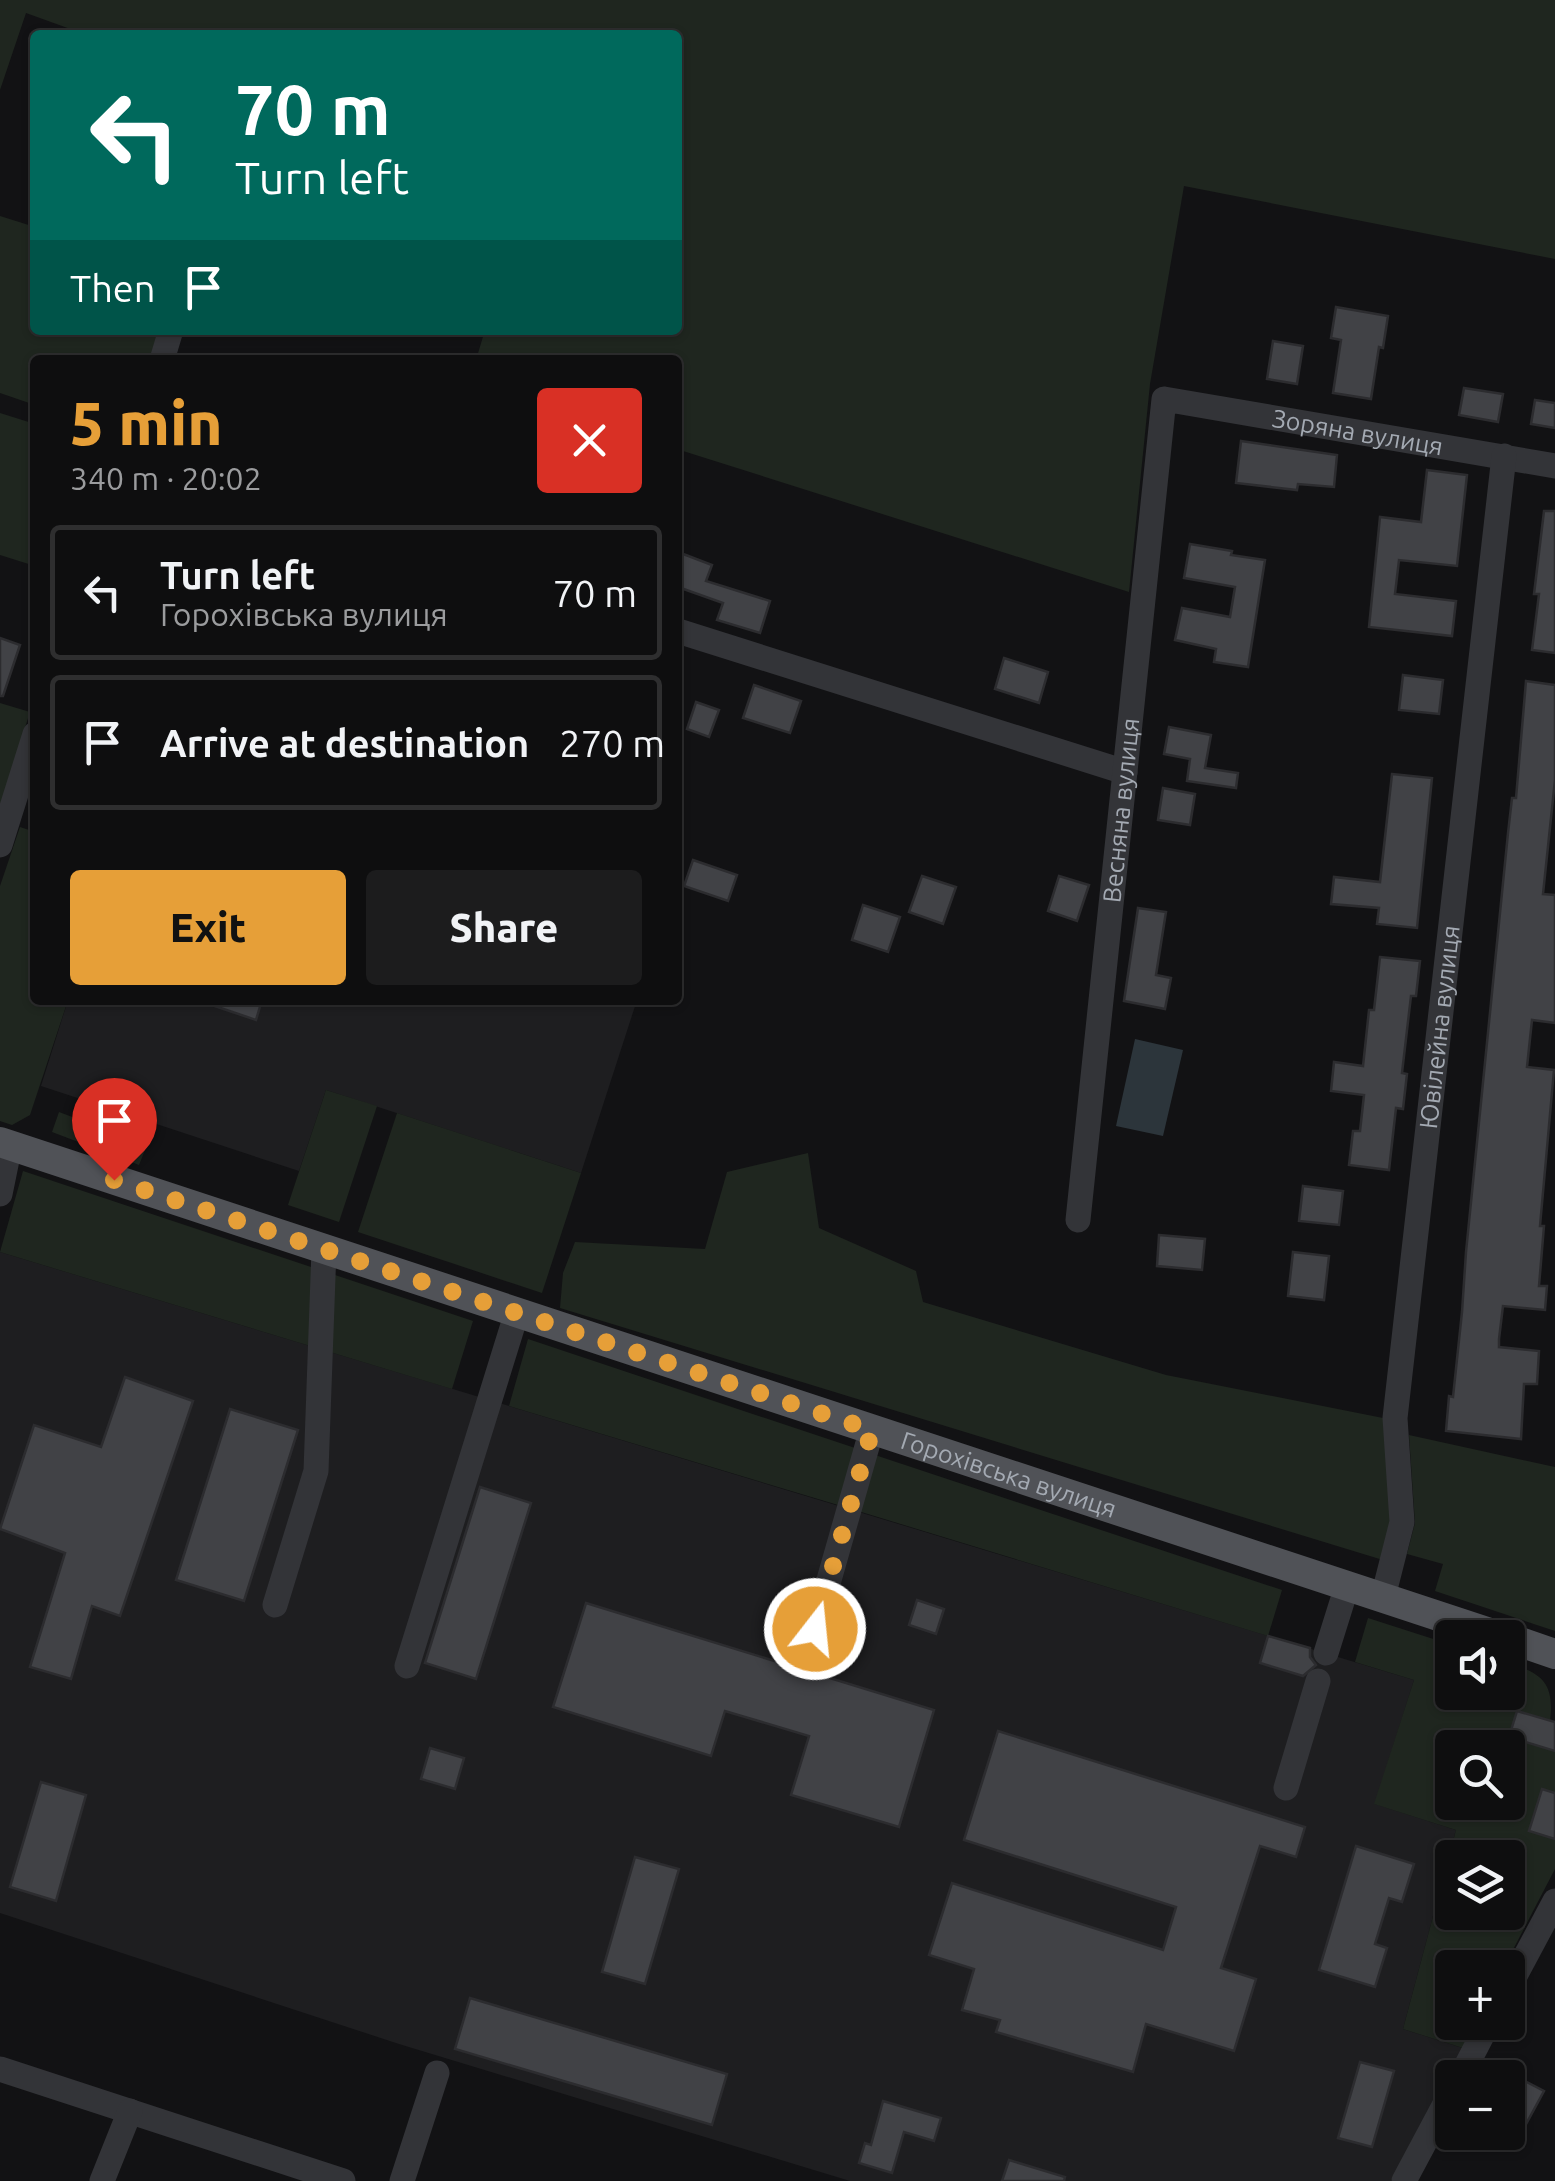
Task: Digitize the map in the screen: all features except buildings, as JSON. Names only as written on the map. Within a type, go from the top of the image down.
[{"type":"main road","name":"Горохівська вулиця","points":[[5,1144],[1451,1620]]},
{"type":"main road","name":"Горохівська вулиця","points":[[1525,1644],[1555,1654]]},
{"type":"street","name":"Зоряна вулиця","points":[[1164,399],[1555,466]]},
{"type":"street","name":"Весняна вулиця","points":[[1078,1220],[1164,399]]},
{"type":"street","name":"Ювілейна вулиця","points":[[1383,1598],[1402,1522],[1395,1418],[1504,456]]},
{"type":"street","points":[[682,631],[1124,772]]},
{"type":"street","points":[[0,844],[30,750]]},
{"type":"street","points":[[0,1194],[5,1144]]},
{"type":"street","points":[[275,1605],[316,1470],[324,1249]]},
{"type":"street","points":[[407,1666],[517,1312]]},
{"type":"street","points":[[815,1629],[872,1430]]},
{"type":"street","points":[[1326,1653],[1347,1586]]},
{"type":"street","points":[[1286,1788],[1318,1681]]},
{"type":"street","points":[[1525,1957],[1555,1901]]},
{"type":"street","points":[[0,2070],[343,2181]]},
{"type":"street","points":[[402,2181],[437,2072]]},
{"type":"street","points":[[102,2181],[130,2112]]},
{"type":"street","points":[[1404,2181],[1435,2122]]},
{"type":"shaded area","points":[[0,0],[1555,0],[1555,259],[1184,186],[1150,384],[1129,592],[682,454],[682,355],[478,355],[484,335],[682,335],[682,30],[73,30],[26,13],[0,90]]},
{"type":"shaded area","points":[[0,216],[30,225],[30,335],[158,335],[152,355],[30,355],[30,403],[0,393]]},
{"type":"shaded area","points":[[0,413],[30,422],[30,564],[0,555]]},
{"type":"shaded area","points":[[0,703],[30,712],[0,806]]},
{"type":"shaded area","points":[[20,827],[30,830],[30,1005],[66,1005],[30,1115],[12,1125],[0,1121],[0,886]]},
{"type":"shaded area","points":[[66,1005],[635,1005],[581,1173],[326,1090],[299,1171],[41,1086]]},
{"type":"shaded area","points":[[1135,1039],[1183,1050],[1163,1136],[1116,1126]]},
{"type":"shaded area","points":[[326,1090],[377,1106],[339,1222],[288,1205]]},
{"type":"shaded area","points":[[59,1112],[147,1145],[139,1165],[52,1132]]},
{"type":"shaded area","points":[[397,1113],[581,1173],[542,1293],[358,1232]]},
{"type":"shaded area","points":[[808,1153],[819,1228],[916,1271],[923,1302],[1166,1375],[1383,1418],[1392,1521],[1383,1560],[560,1308],[563,1273],[575,1242],[705,1249],[727,1172]]},
{"type":"shaded area","points":[[23,1171],[473,1321],[452,1389],[0,1252]]},
{"type":"shaded area","points":[[0,1252],[1414,1680],[1375,1804],[1456,1830],[1453,1840],[1435,1840],[1435,1909],[1403,2029],[1463,2048],[1457,2060],[1435,2060],[1435,2100],[1391,2181],[850,2181],[399,2044],[0,1913]]},
{"type":"shaded area","points":[[528,1339],[855,1448],[838,1505],[509,1406]]},
{"type":"shaded area","points":[[1409,1435],[1555,1467],[1555,1631],[1435,1591],[1443,1564],[1407,1554],[1415,1523]]},
{"type":"shaded area","points":[[875,1455],[1282,1590],[1268,1636],[858,1511]]},
{"type":"shaded area","points":[[1368,1618],[1435,1640],[1435,1710],[1525,1710],[1525,1669],[1537,1675],[1547,1688],[1550,1721],[1517,1711],[1511,1730],[1435,1730],[1435,1820],[1525,1820],[1525,1741],[1555,1751],[1555,1869],[1525,1927],[1525,1840],[1453,1840],[1456,1830],[1374,1804],[1414,1680],[1355,1662]]},
{"type":"shaded area","points":[[1435,1909],[1435,1930],[1523,1930],[1513,1950],[1435,1950],[1435,2039],[1403,2029]]},
{"type":"shaded area","points":[[1438,2040],[1467,2040],[1463,2048]]},
{"type":"route","points":[[114,1180],[872,1430],[815,1629]]}]
